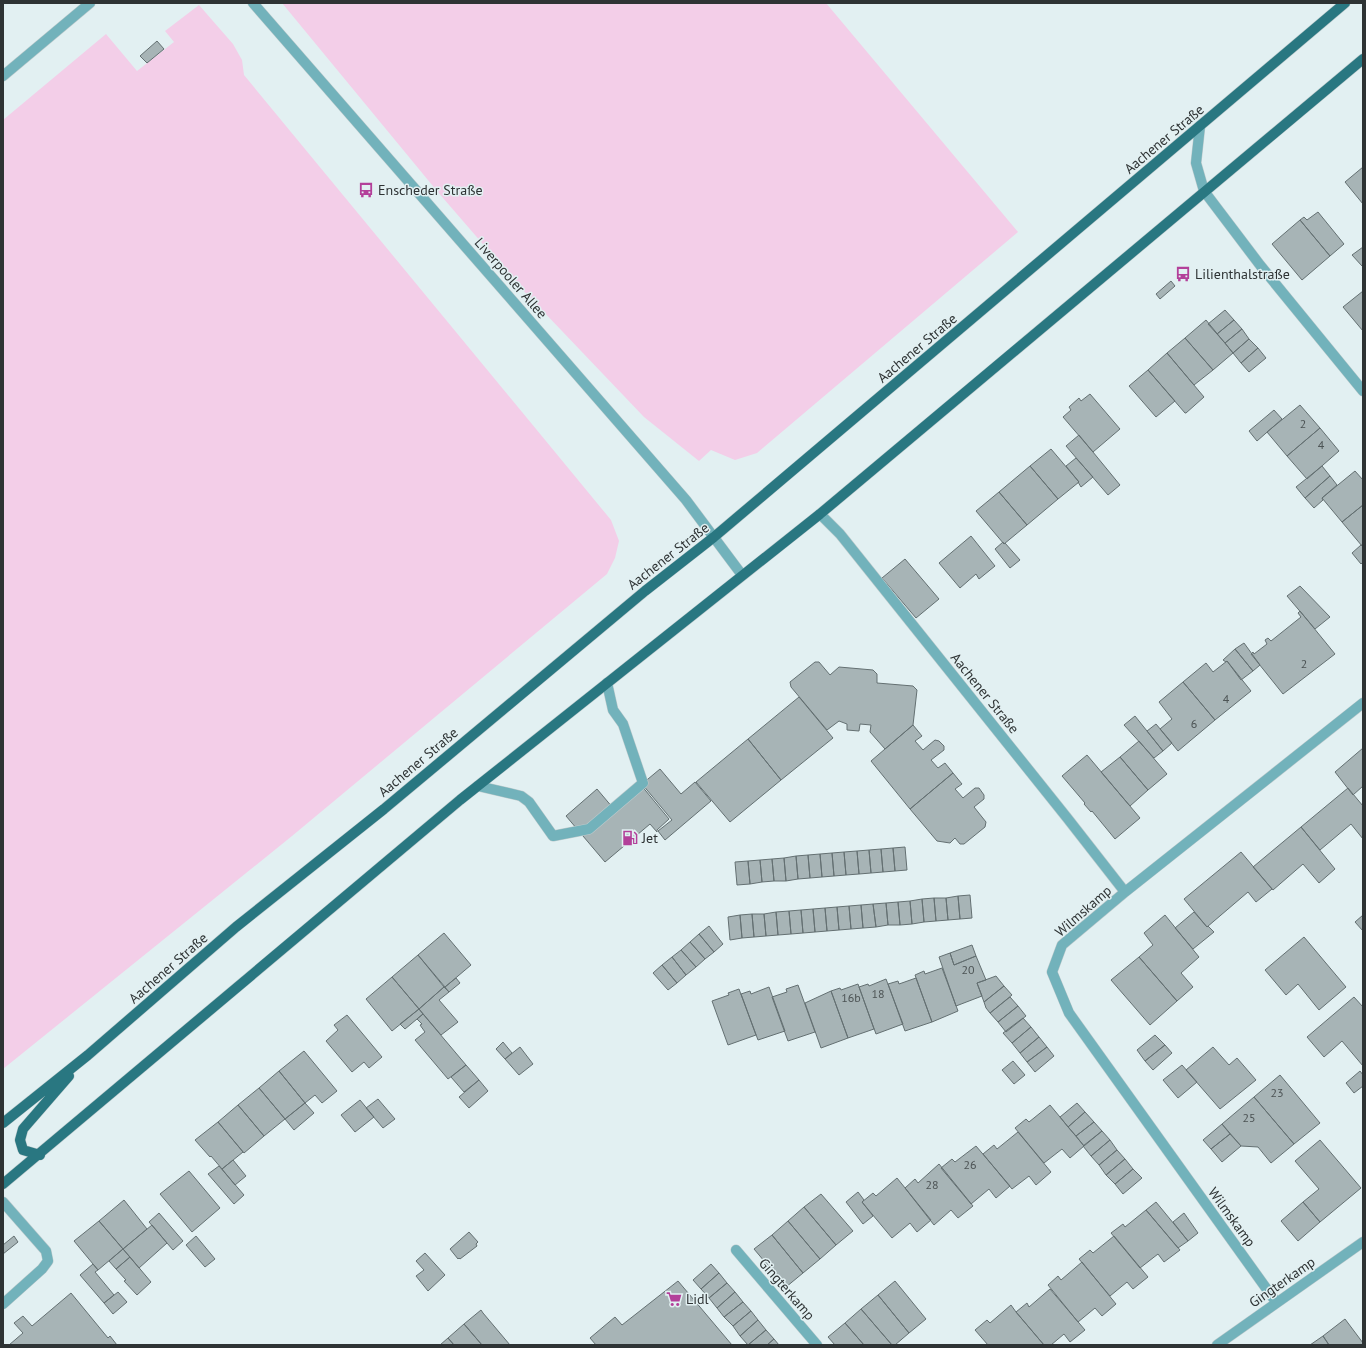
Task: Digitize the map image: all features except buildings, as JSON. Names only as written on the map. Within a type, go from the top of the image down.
[{"type":"main road","name":"Aachener Straße","points":[[3,1123],[88,1055],[236,927],[390,804],[645,591],[714,537],[1346,3]]},
{"type":"main road","points":[[3,1184],[40,1155],[317,920],[478,786],[820,514],[1363,59]]},
{"type":"main road","points":[[40,1155],[24,1150],[20,1140],[23,1129],[88,1055]]},
{"type":"street","points":[[3,76],[90,3]]},
{"type":"street","name":"Liverpooler Allee","points":[[253,3],[686,500],[742,575]]},
{"type":"street","points":[[1200,126],[1196,163],[1204,191],[1260,265],[1363,391]]},
{"type":"street","name":"Aachener Straße","points":[[820,514],[840,534],[1125,892]]},
{"type":"street","points":[[478,786],[521,796],[529,802],[553,836],[589,829],[643,783],[623,724],[613,710],[607,683]]},
{"type":"street","name":"Wilmskamp","points":[[1276,1302],[1068,1013],[1052,972],[1062,945],[1125,892],[1363,703]]},
{"type":"street","points":[[3,1202],[46,1251],[48,1261],[42,1269],[3,1304]]},
{"type":"street","name":"Gingterkamp","points":[[1217,1345],[1363,1242]]},
{"type":"street","name":"Gingterkamp","points":[[736,1250],[817,1345]]},
{"type":"shaded area","points":[[282,3],[826,3],[1018,232],[757,453],[735,460],[711,450],[699,461],[644,417],[520,287],[437,191]]},
{"type":"shaded area","points":[[199,5],[233,44],[242,60],[244,75],[611,520],[619,541],[615,558],[607,574],[292,836],[3,1069],[3,120],[106,34],[137,71],[174,42],[165,31]]},
{"type":"place","name":"Enscheder Straße","points":[[366,190]]},
{"type":"place","name":"Lilienthalstraße","points":[[1183,274]]},
{"type":"place","name":"Jet","points":[[630,838]]},
{"type":"place","name":"Lidl","points":[[674,1299]]}]
